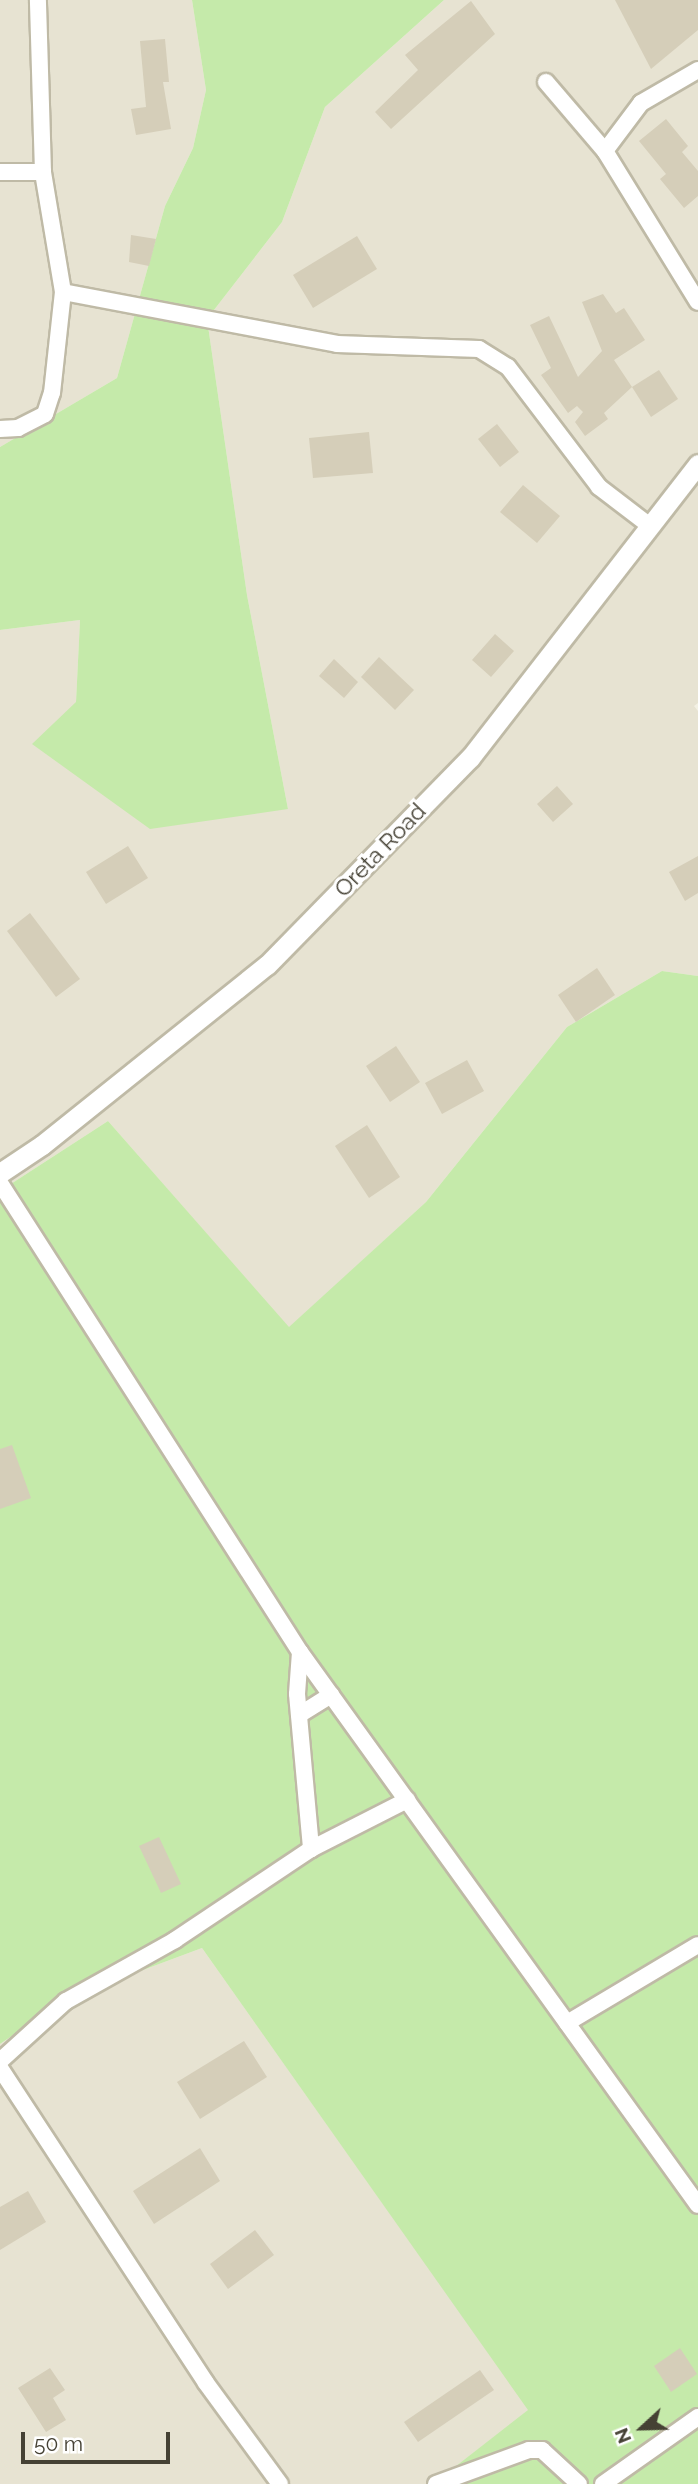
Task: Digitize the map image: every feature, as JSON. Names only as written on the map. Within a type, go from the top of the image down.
[{"type":"street","points":[[0,429],[19,428],[45,414],[52,393],[63,292],[43,172],[38,0]]},
{"type":"street","points":[[605,151],[641,103],[698,70]]},
{"type":"street","points":[[547,82],[605,151],[698,302]]},
{"type":"street","points":[[0,172],[43,172]]},
{"type":"street","points":[[63,292],[337,344],[479,349],[508,367],[599,487],[650,526]]},
{"type":"street","name":"Oreta Road","points":[[0,1173],[42,1145],[267,965],[470,758],[698,464]]},
{"type":"street","points":[[0,1183],[300,1652],[698,2205]]},
{"type":"street","points":[[300,1652],[299,1715],[311,1849]]},
{"type":"street","points":[[299,1715],[331,1695]]},
{"type":"street","points":[[0,2061],[66,2001],[176,1940],[311,1849],[407,1800]]},
{"type":"street","points":[[567,2022],[698,1945]]},
{"type":"street","points":[[0,2068],[206,2383],[280,2484]]},
{"type":"street","points":[[603,2484],[698,2417]]},
{"type":"street","points":[[436,2484],[529,2450],[542,2450],[579,2484]]},
{"type":"shaded area","points":[[0,0],[192,0],[206,90],[193,148],[165,206],[117,378],[0,447]]},
{"type":"shaded area","points":[[444,0],[698,0],[698,703],[694,706],[698,711],[698,976],[662,971],[567,1027],[426,1202],[289,1328],[108,1121],[0,1191],[0,630],[80,620],[76,702],[288,809],[247,595],[207,319],[282,222],[325,107]]},
{"type":"shaded area","points":[[202,1948],[529,2410],[433,2484],[0,2484],[0,2044],[68,1998]]},
{"type":"green space","points":[[192,0],[444,0],[325,107],[282,222],[207,319],[247,595],[288,809],[150,829],[32,744],[76,702],[80,620],[0,630],[0,447],[117,378],[165,206],[193,148],[206,90]]},
{"type":"green space","points":[[662,971],[698,976],[698,2484],[433,2484],[528,2410],[202,1948],[68,1998],[0,2044],[0,1191],[108,1121],[289,1327],[426,1202],[567,1027]]},
{"type":"building","points":[[615,0],[698,0],[698,30],[651,69]]},
{"type":"building","points":[[471,1],[495,34],[391,129],[375,112],[418,70],[405,55]]},
{"type":"building","points":[[165,39],[169,82],[163,82],[171,129],[136,135],[131,109],[146,107],[140,41]]},
{"type":"building","points":[[666,119],[688,146],[682,152],[698,171],[698,196],[684,208],[660,179],[666,174],[639,141]]},
{"type":"building","points":[[131,235],[156,239],[149,266],[129,262]]},
{"type":"building","points":[[357,236],[377,269],[313,308],[293,275]]},
{"type":"building","points":[[603,294],[616,313],[624,308],[645,340],[614,360],[632,387],[604,413],[608,419],[585,436],[575,422],[583,412],[577,406],[568,413],[541,375],[551,368],[530,325],[549,316],[578,377],[602,351],[582,302]]},
{"type":"building","points":[[659,370],[678,399],[651,417],[632,387]]},
{"type":"building","points":[[497,424],[519,452],[500,467],[478,439]]},
{"type":"building","points":[[369,432],[373,473],[313,478],[309,438]]},
{"type":"building","points":[[523,485],[560,516],[537,543],[500,512]]},
{"type":"building","points":[[495,634],[514,651],[491,677],[472,660]]},
{"type":"building","points":[[379,657],[414,690],[395,710],[361,677]]},
{"type":"building","points":[[334,659],[358,682],[344,698],[319,676]]},
{"type":"building","points":[[557,786],[573,804],[553,822],[537,804]]},
{"type":"building","points":[[128,846],[148,878],[106,904],[86,872]]},
{"type":"building","points":[[698,856],[698,893],[685,901],[669,872]]},
{"type":"building","points":[[30,913],[80,979],[56,997],[7,931]]},
{"type":"building","points":[[597,968],[615,995],[576,1022],[558,995]]},
{"type":"building","points":[[396,1046],[420,1082],[390,1102],[366,1066]]},
{"type":"building","points":[[467,1060],[484,1091],[442,1114],[425,1083]]},
{"type":"building","points":[[367,1125],[400,1177],[369,1198],[335,1146]]},
{"type":"building","points":[[12,1445],[31,1498],[0,1509],[0,1449]]},
{"type":"building","points":[[159,1837],[181,1884],[161,1893],[139,1846]]},
{"type":"building","points":[[244,2041],[267,2077],[200,2119],[177,2082]]},
{"type":"building","points":[[200,2148],[220,2181],[154,2224],[133,2191]]},
{"type":"building","points":[[28,2191],[46,2222],[0,2250],[0,2207]]},
{"type":"building","points":[[255,2230],[274,2255],[228,2289],[210,2264]]},
{"type":"building","points":[[680,2348],[697,2374],[671,2392],[654,2366]]},
{"type":"building","points":[[50,2368],[65,2390],[53,2398],[66,2420],[46,2432],[18,2388]]},
{"type":"building","points":[[480,2370],[494,2390],[418,2442],[404,2422]]}]
